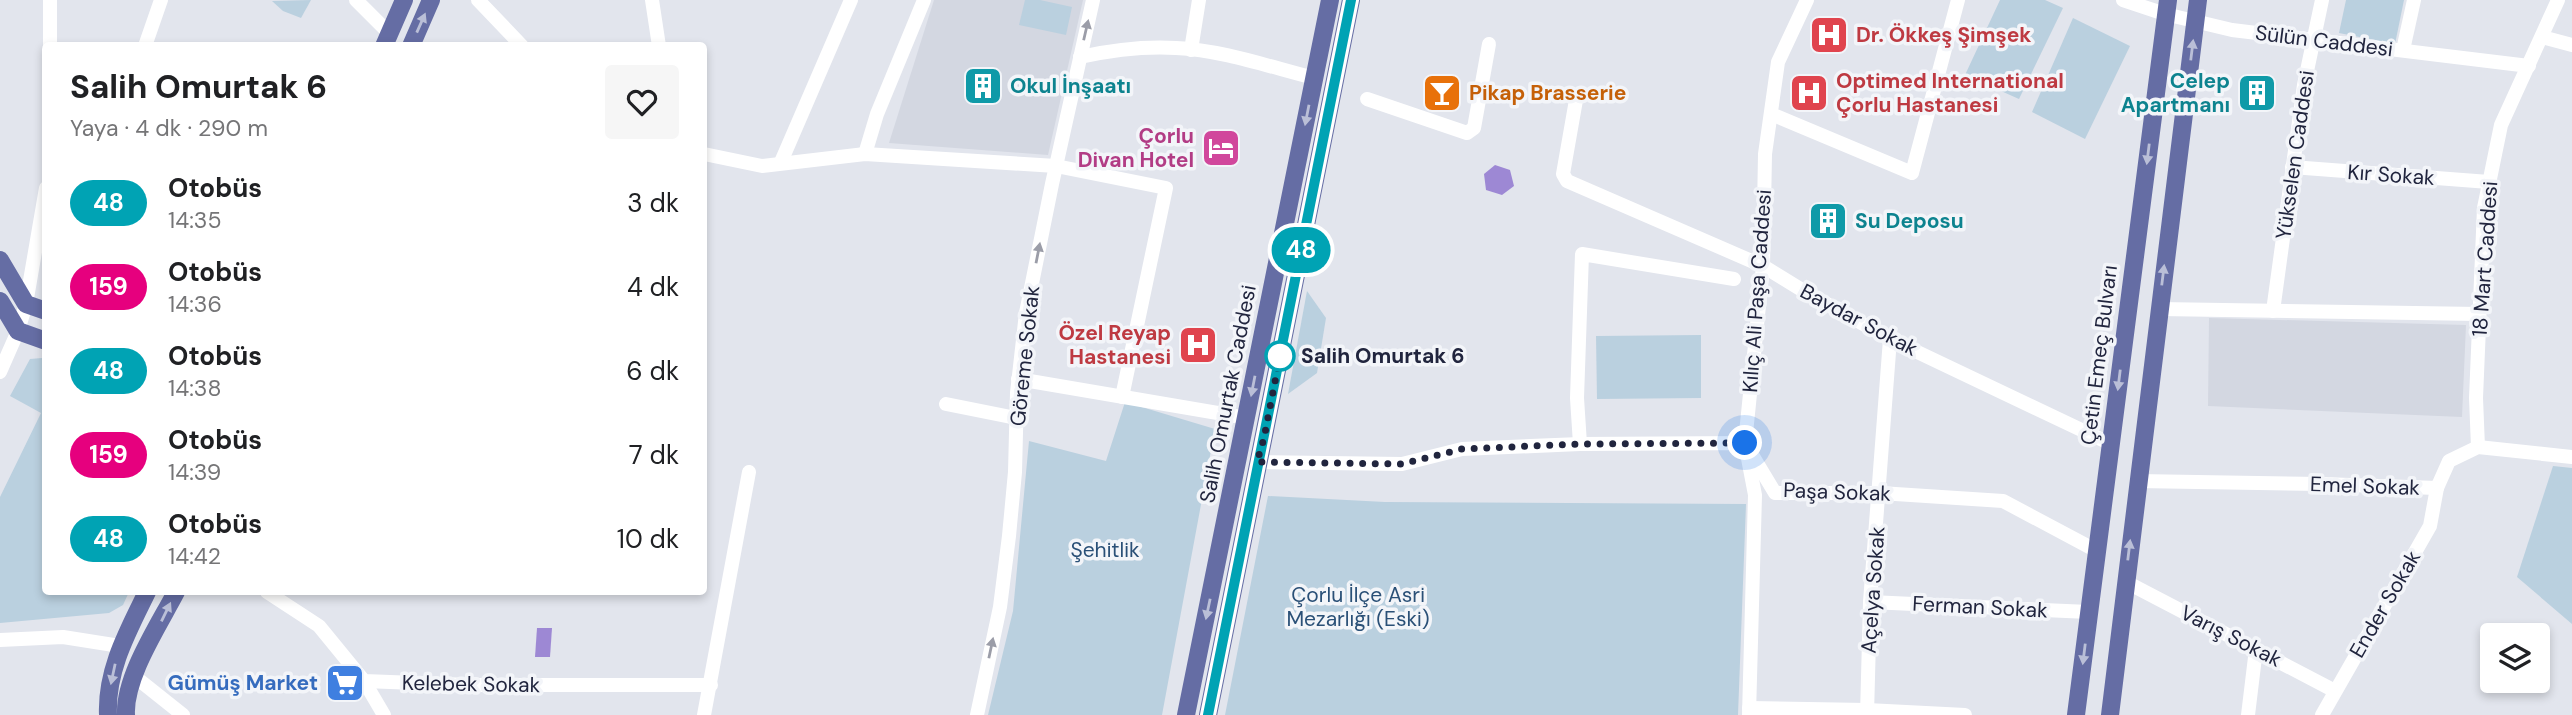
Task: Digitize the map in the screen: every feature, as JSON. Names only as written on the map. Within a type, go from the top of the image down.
[{"type":"main road","points":[[387,39],[404,0]]},
{"type":"main road","points":[[413,42],[431,0]]},
{"type":"main road","name":"Salih Omurtak Caddesi","points":[[1186,715],[1330,0]]},
{"type":"main road","name":"Salih Omurtak Caddesi","points":[[1208,715],[1351,0]]},
{"type":"main road","points":[[2110,715],[2198,0]]},
{"type":"main road","name":"Çetin Emeç Bulvarı","points":[[2076,715],[2166,7]]},
{"type":"main road","points":[[0,260],[26,304],[42,310]]},
{"type":"main road","points":[[0,301],[18,331],[42,340]]},
{"type":"main road","points":[[108,715],[112,676],[120,646],[146,595]]},
{"type":"main road","points":[[126,711],[134,676],[174,595]]},
{"type":"street","points":[[50,0],[50,42]]},
{"type":"street","points":[[146,42],[161,0]]},
{"type":"street","points":[[356,0],[387,39]]},
{"type":"street","points":[[478,0],[518,42]]},
{"type":"street","points":[[652,0],[658,42]]},
{"type":"street","points":[[780,162],[851,0]]},
{"type":"street","points":[[865,154],[877,114],[924,0]]},
{"type":"street","name":"Göreme Sokak","points":[[977,715],[1002,595],[1013,485],[1018,379],[1026,313],[1093,0]]},
{"type":"street","points":[[1191,50],[1199,0]]},
{"type":"street","name":"Kılıç Ali Paşa Caddesi","points":[[1749,712],[1755,495],[1745,443],[1763,266],[1765,154],[1778,62],[1807,0]]},
{"type":"street","points":[[1771,114],[1912,173],[1958,0]]},
{"type":"street","name":"Sülün Caddesi","points":[[2123,0],[2166,7],[2196,21],[2232,30],[2529,66]]},
{"type":"street","name":"Yükselen Caddesi","points":[[2273,311],[2292,167],[2322,0]]},
{"type":"street","points":[[2403,50],[2414,0]]},
{"type":"street","name":"18 Mart Caddesi","points":[[2478,447],[2476,398],[2484,208],[2501,125],[2558,0]]},
{"type":"street","points":[[2542,37],[2572,45]]},
{"type":"street","points":[[1367,99],[1467,133],[1474,128],[1489,44]]},
{"type":"street","points":[[1080,57],[1119,49],[1149,47],[1191,50],[1314,78]]},
{"type":"street","name":"Baydar Sokak","points":[[1576,100],[1563,174],[1567,181],[1763,266],[1890,339],[2111,444]]},
{"type":"street","points":[[707,155],[762,166],[865,154],[1056,166],[1166,188],[1122,397]]},
{"type":"street","name":"Kır Sokak","points":[[2292,167],[2489,182]]},
{"type":"street","points":[[0,372],[18,331],[26,304],[42,211]]},
{"type":"street","points":[[1580,444],[1577,398],[1581,254],[1734,279]]},
{"type":"street","points":[[2159,309],[2479,314]]},
{"type":"street","name":"Açelya Sokak","points":[[1867,713],[1870,602],[1890,339]]},
{"type":"street","points":[[1018,379],[1247,418]]},
{"type":"street","points":[[946,404],[1016,418]]},
{"type":"street","points":[[1257,462],[1402,464],[1462,449],[1580,444],[1745,443]]},
{"type":"street","name":"Paşa Sokak","points":[[1745,443],[1775,493],[1880,493],[2004,501],[2097,551]]},
{"type":"street","points":[[2478,447],[2572,457]]},
{"type":"street","name":"Emel Sokak","points":[[2137,481],[2437,488],[2449,461],[2478,447]]},
{"type":"street","points":[[704,715],[749,472]]},
{"type":"street","name":"Ender Sokak","points":[[2322,715],[2430,526],[2437,488]]},
{"type":"street","name":"Varış Sokak","points":[[2126,582],[2335,691]]},
{"type":"street","points":[[272,595],[319,626],[364,681],[384,715]]},
{"type":"street","name":"Ferman Sokak","points":[[1870,602],[2089,612]]},
{"type":"street","points":[[0,655],[3,640],[64,637],[120,646]]},
{"type":"street","points":[[2248,715],[2256,649]]},
{"type":"street","points":[[134,676],[183,715]]},
{"type":"street","name":"Kelebek Sokak","points":[[364,681],[468,685],[711,685]]},
{"type":"street","points":[[1749,712],[1965,715]]},
{"type":"shaded area","points":[[934,0],[1083,0],[1048,155],[889,143]]},
{"type":"shaded area","points":[[1495,165],[1510,170],[1514,186],[1502,195],[1486,190],[1484,174]]},
{"type":"shaded area","points":[[2209,318],[2466,325],[2462,417],[2208,406]]},
{"type":"shaded area","points":[[537,628],[552,628],[550,657],[535,657]]},
{"type":"green space","points":[[311,0],[301,18],[283,11],[272,1]]},
{"type":"green space","points":[[1025,0],[1040,0],[1072,7],[1066,35],[1019,25]]},
{"type":"green space","points":[[2000,0],[2045,0],[2063,8],[2019,99],[1965,75]]},
{"type":"green space","points":[[2346,0],[2404,0],[2395,44],[2339,33]]},
{"type":"green space","points":[[2073,18],[2130,46],[2085,139],[2032,112]]},
{"type":"green space","points":[[1307,291],[1326,318],[1317,373],[1288,394]]},
{"type":"green space","points":[[1701,335],[1701,398],[1597,399],[1596,336]]},
{"type":"green space","points":[[42,358],[42,595],[128,595],[123,605],[109,613],[0,623],[0,497],[41,413],[10,396],[30,359]]},
{"type":"green space","name":"Şehitlik","points":[[1125,402],[1215,429],[1162,715],[988,715],[1013,611],[1029,441],[1106,461]]},
{"type":"green space","points":[[2553,466],[2572,468],[2572,624],[2517,577]]},
{"type":"green space","name":"Çorlu İlçe Asri Mezarlığı (Eski)","points":[[1268,496],[1385,502],[1746,504],[1738,715],[1225,715]]},
{"type":"bus line","name":"48","points":[[1208,715],[1351,0]]},
{"type":"place","name":"Dr. Ökkeş Şimşek","points":[[1829,35]]},
{"type":"place","name":"Okul İnşaatı","points":[[983,86]]},
{"type":"place","name":"Pikap Brasserie","points":[[1442,93]]},
{"type":"place","name":"Optimed International Çorlu Hastanesi","points":[[1809,93]]},
{"type":"place","name":"Celep Apartmanı","points":[[2257,93]]},
{"type":"place","name":"Çorlu Divan Hotel","points":[[1221,148]]},
{"type":"place","name":"Su Deposu","points":[[1828,221]]},
{"type":"place","name":"Özel Reyap Hastanesi","points":[[1198,345]]},
{"type":"place","name":"Salih Omurtak 6","points":[[1280,356]]},
{"type":"place","name":"Gümüş Market","points":[[345,683]]},
{"type":"route","points":[[1280,356],[1257,462],[1402,464],[1462,449],[1580,444],[1745,443]]}]
